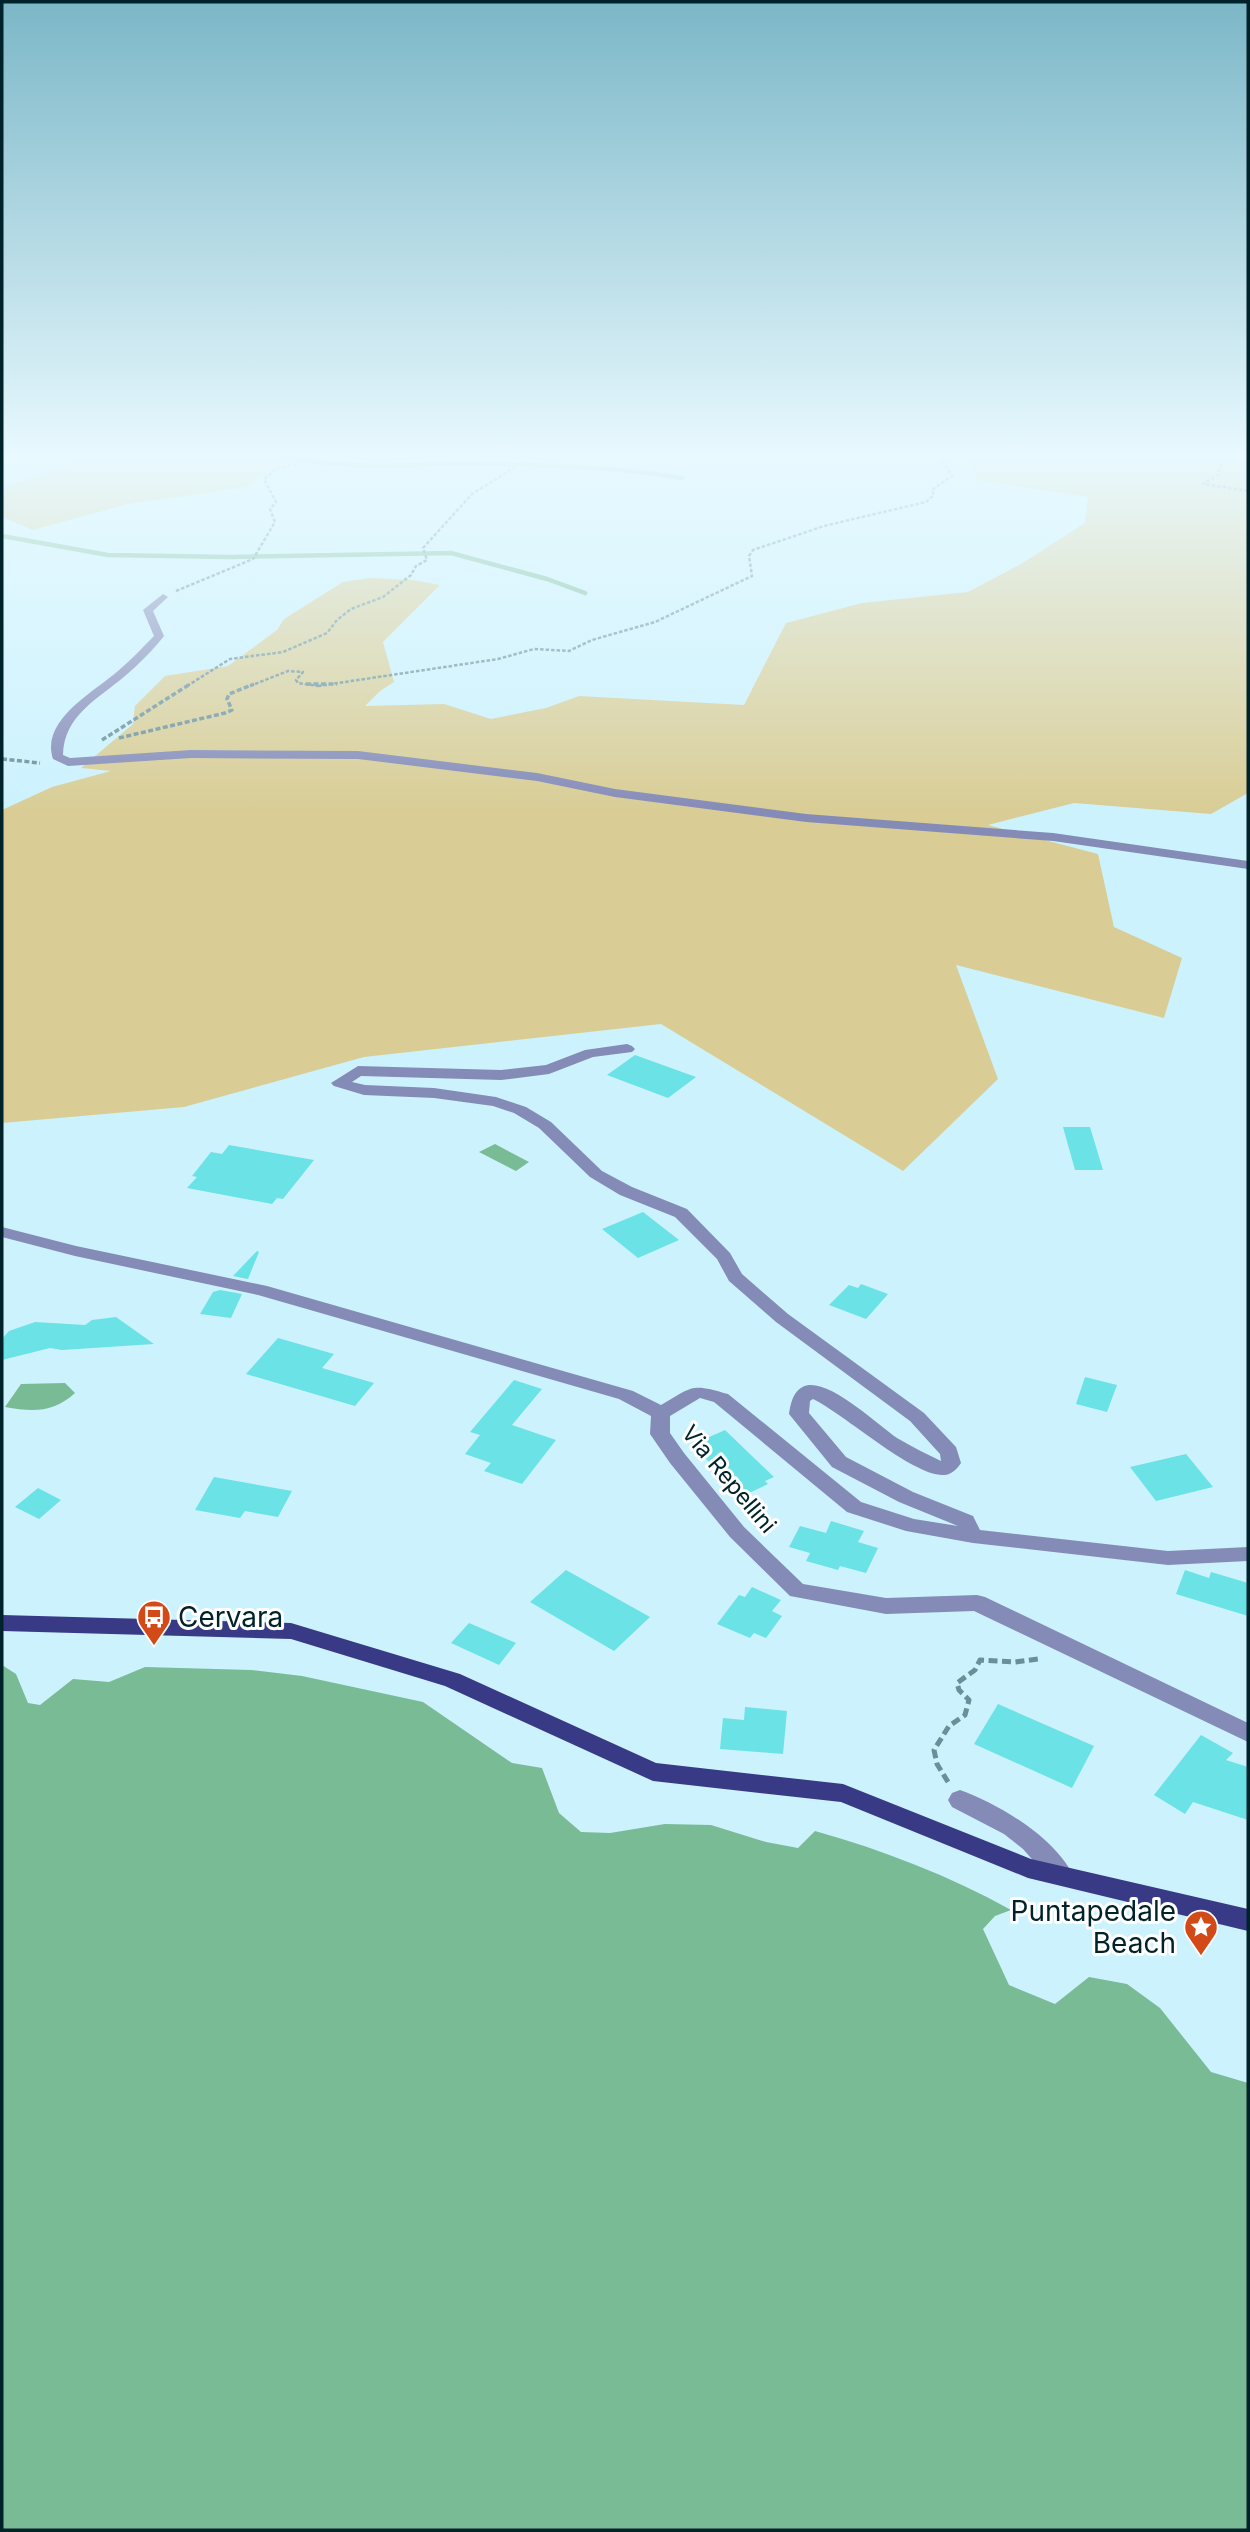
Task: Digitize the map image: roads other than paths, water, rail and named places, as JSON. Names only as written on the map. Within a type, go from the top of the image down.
[{"type":"main road","points":[[2,1623],[291,1631],[452,1680],[653,1772],[843,1793],[1028,1868],[1248,1920]]},
{"type":"street","points":[[163,597],[148,610],[159,636],[120,674],[85,699],[55,746],[57,757],[68,762],[191,754],[358,755],[537,777],[615,793],[806,818],[1053,837],[1248,865]]},
{"type":"street","points":[[627,1049],[590,1053],[549,1069],[501,1074],[358,1071],[340,1083],[364,1090],[396,1090],[496,1102],[520,1110],[557,1135],[596,1174],[626,1191],[681,1213],[724,1257],[735,1277],[782,1318],[917,1417],[949,1451],[951,1463],[943,1469],[925,1462],[877,1433],[830,1397],[811,1391],[801,1399],[799,1414],[827,1451],[839,1462],[906,1497],[966,1521],[973,1536]]},
{"type":"street","points":[[2,1232],[75,1251],[184,1272],[330,1309],[626,1395],[661,1413]]},
{"type":"street","name":"Via Repellini","points":[[1248,1553],[1168,1558],[973,1536],[912,1526],[854,1507],[721,1398],[698,1391],[661,1413],[660,1434],[677,1458],[737,1532],[797,1591],[886,1606],[977,1603],[1248,1733]]},
{"type":"street","points":[[960,1800],[1021,1835],[1061,1875]]},
{"type":"waterway","points":[[537,576],[585,593]]},
{"type":"place","name":"Cervara","points":[[154,1647]]},
{"type":"place","name":"Puntapedale Beach","points":[[1201,1957]]}]
